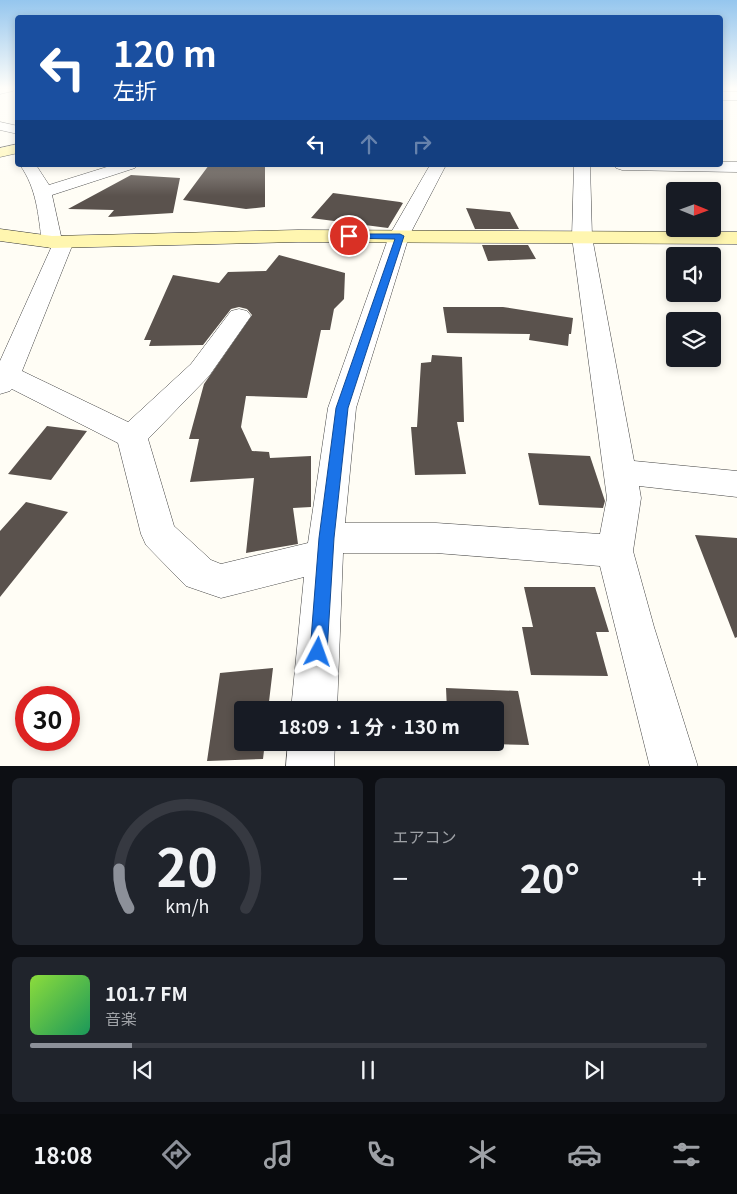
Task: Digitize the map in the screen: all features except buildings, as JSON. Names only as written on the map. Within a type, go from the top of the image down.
[{"type":"street","points":[[0,126],[15,129]]},
{"type":"street","points":[[30,167],[35,172],[44,192],[58,241],[4,380],[132,437],[160,534],[199,574],[221,581],[326,547],[436,538],[615,551]]},
{"type":"street","points":[[44,192],[123,167]]},
{"type":"street","points":[[315,701],[326,547],[342,408],[400,236],[437,167]]},
{"type":"street","points":[[582,167],[582,237],[624,498],[615,551],[634,627],[674,766]]},
{"type":"street","points":[[723,167],[737,167]]},
{"type":"street","points":[[0,235],[58,241],[400,236],[737,238]]},
{"type":"street","points":[[132,437],[200,370],[239,316]]},
{"type":"street","points":[[620,472],[737,484]]},
{"type":"street","points":[[310,766],[311,751]]},
{"type":"route","points":[[318,652],[326,538],[342,408],[400,236],[349,236]]}]
